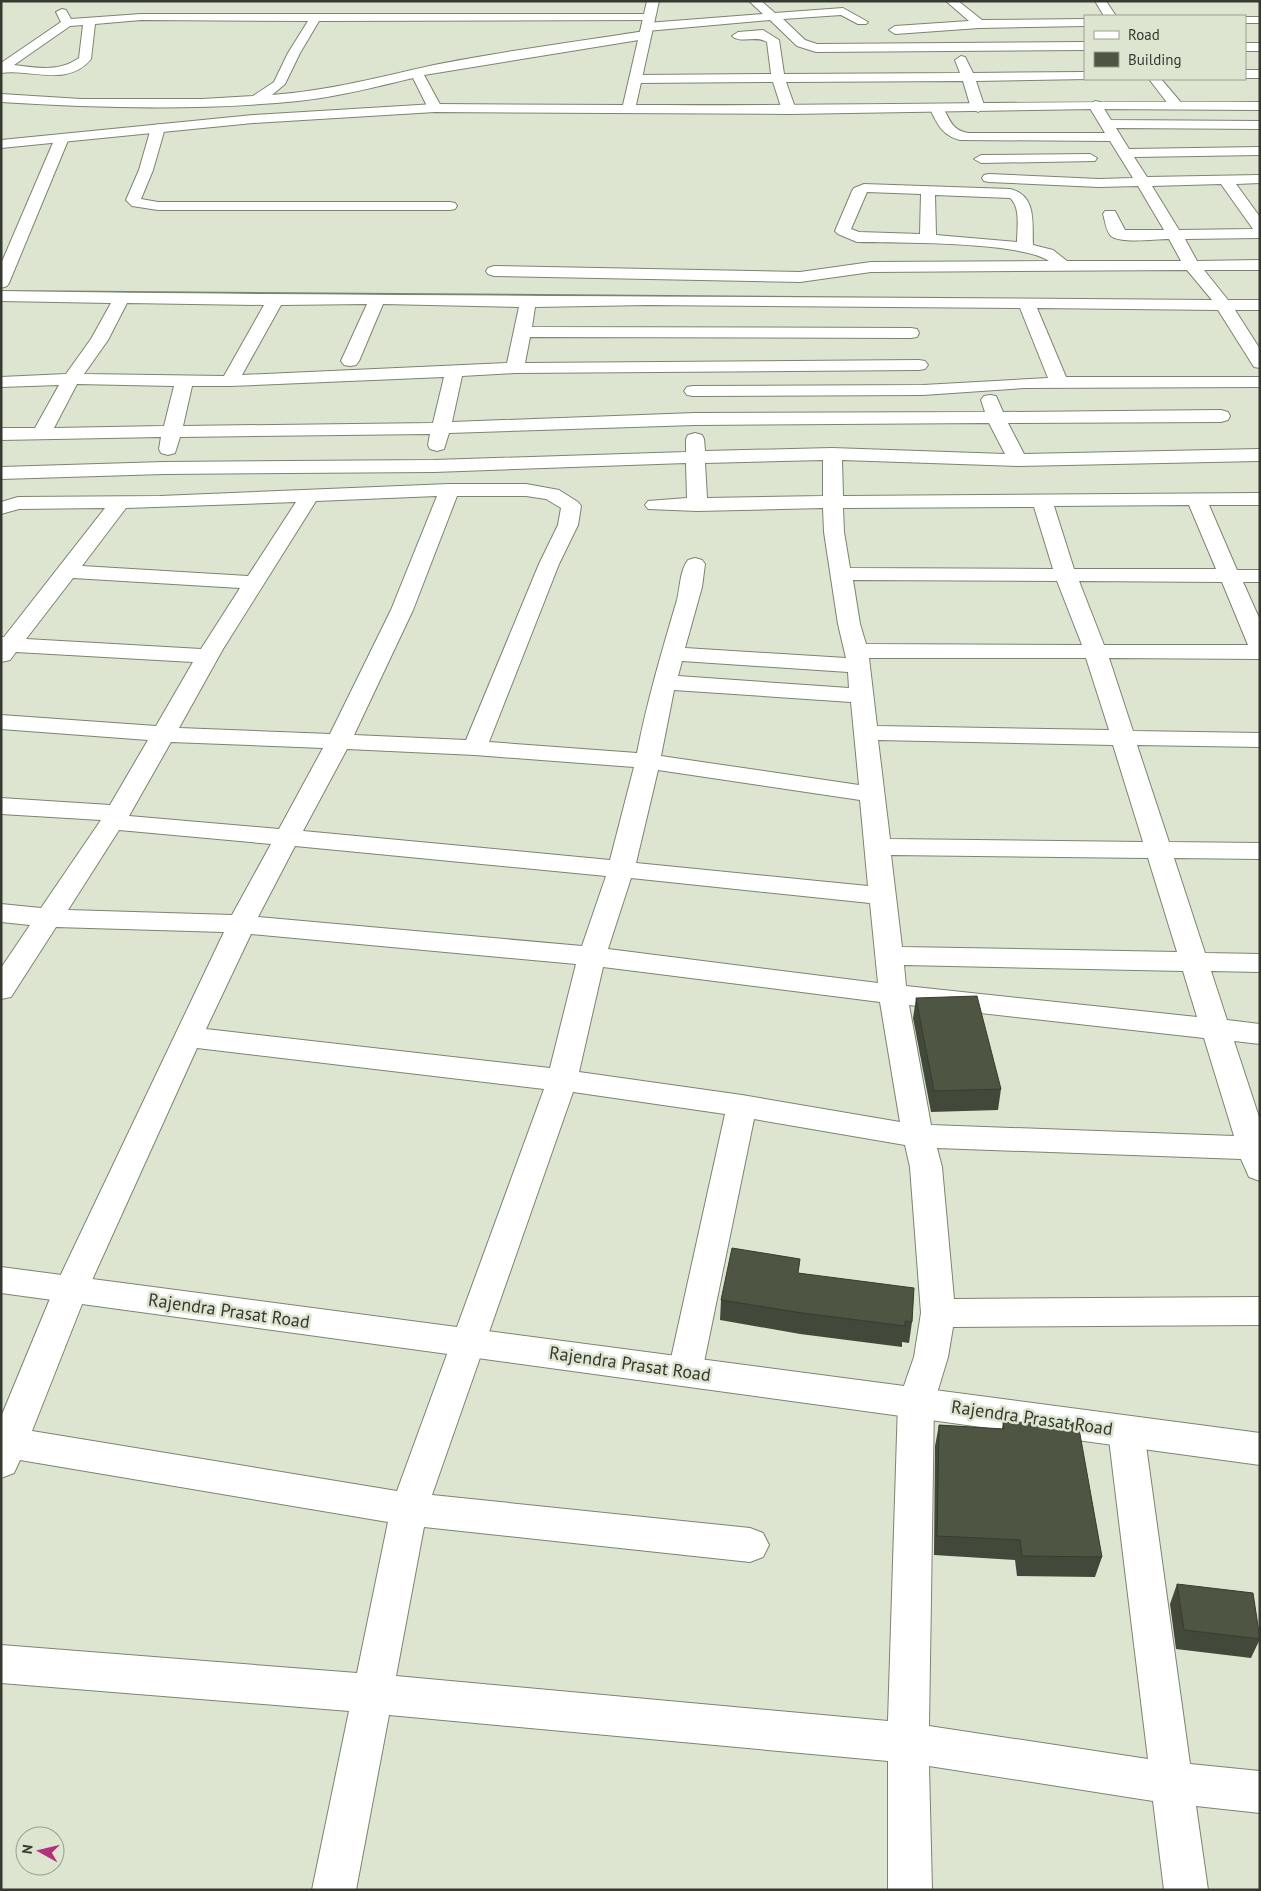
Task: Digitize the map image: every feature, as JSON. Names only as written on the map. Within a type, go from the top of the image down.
[{"type":"street","points":[[754,1],[806,46],[829,49],[1084,46]]},
{"type":"street","points":[[951,1],[979,24]]},
{"type":"street","points":[[1100,1],[1109,15]]},
{"type":"street","points":[[2,68],[64,18],[89,21],[133,17],[441,18],[572,16],[651,19],[771,16],[839,6],[862,22]]},
{"type":"street","points":[[572,16],[583,44]]},
{"type":"street","points":[[252,100],[278,84],[316,17]]},
{"type":"street","points":[[498,17],[533,29]]},
{"type":"street","points":[[441,18],[445,31]]},
{"type":"street","points":[[1,98],[81,103],[202,103],[252,100],[345,90],[417,73],[583,44],[651,19]]},
{"type":"street","points":[[629,108],[651,19]]},
{"type":"street","points":[[1246,20],[1260,20]]},
{"type":"street","points":[[2,68],[53,72],[73,68],[85,59],[84,53],[90,27],[89,21]]},
{"type":"street","points":[[894,30],[979,24],[1084,22]]},
{"type":"street","points":[[937,26],[955,47],[968,76],[978,108]]},
{"type":"street","points":[[358,30],[415,28]]},
{"type":"street","points":[[728,37],[790,31]]},
{"type":"street","points":[[304,36],[322,34]]},
{"type":"street","points":[[763,34],[773,40],[778,78],[789,110]]},
{"type":"street","points":[[556,37],[583,44]]},
{"type":"street","points":[[846,37],[860,48]]},
{"type":"street","points":[[1246,47],[1260,47]]},
{"type":"street","points":[[417,73],[435,108]]},
{"type":"street","points":[[1246,74],[1260,74]]},
{"type":"street","points":[[635,78],[1084,76]]},
{"type":"street","points":[[1156,80],[1177,106]]},
{"type":"street","points":[[252,100],[253,119]]},
{"type":"street","points":[[1095,105],[1174,233],[1191,265],[1217,295],[1260,363]]},
{"type":"street","points":[[1,144],[253,119],[435,108],[789,110],[1095,105],[1260,106]]},
{"type":"street","points":[[937,109],[948,132],[955,135],[1086,148]]},
{"type":"street","points":[[158,128],[146,170],[134,194],[133,200],[137,203],[158,206],[450,206]]},
{"type":"street","points":[[981,159],[1086,148],[1116,140],[1257,128]]},
{"type":"street","points":[[1,283],[62,138]]},
{"type":"street","points":[[1116,140],[1260,152]]},
{"type":"street","points":[[966,147],[1086,148]]},
{"type":"street","points":[[1086,148],[1099,182]]},
{"type":"street","points":[[986,178],[1099,182],[1260,179]]},
{"type":"street","points":[[1225,179],[1252,207],[1260,228]]},
{"type":"street","points":[[1025,247],[1023,207],[1018,197],[1013,194],[997,192],[864,188],[859,191],[843,231],[857,237],[981,242],[1025,247],[1056,256],[1062,266]]},
{"type":"street","points":[[928,189],[928,240]]},
{"type":"street","points":[[1110,214],[1116,232],[1122,235],[1260,233]]},
{"type":"street","points":[[494,271],[772,277],[800,276],[863,267],[1260,265]]},
{"type":"street","points":[[1,296],[121,299],[528,302],[1026,302],[1260,305]]},
{"type":"street","points":[[40,434],[71,379],[99,340],[121,299]]},
{"type":"street","points":[[230,382],[274,300]]},
{"type":"street","points":[[350,361],[377,300]]},
{"type":"street","points":[[694,301],[690,331],[697,505]]},
{"type":"street","points":[[515,368],[528,302]]},
{"type":"street","points":[[908,302],[911,332],[923,390]]},
{"type":"street","points":[[1026,302],[1059,383]]},
{"type":"street","points":[[523,332],[911,332]]},
{"type":"street","points":[[1,382],[71,379],[230,382],[515,368],[918,365]]},
{"type":"street","points":[[434,466],[440,428],[454,371]]},
{"type":"street","points":[[164,468],[184,381]]},
{"type":"street","points":[[693,391],[923,390],[1059,383],[1260,382]]},
{"type":"street","points":[[986,386],[995,416],[1018,460]]},
{"type":"street","points":[[1,434],[440,428],[695,419],[1221,416]]},
{"type":"street","points":[[832,454],[834,532],[849,624],[858,659],[893,994],[918,1136],[926,1167],[938,1313],[931,1358],[916,1403],[908,1743],[910,1890]]},
{"type":"street","points":[[1,473],[164,468],[434,466],[832,454],[1018,460],[1260,454]]},
{"type":"street","points":[[449,490],[402,610],[339,741],[241,924],[71,1289],[4,1448],[409,1509],[750,1545]]},
{"type":"street","points":[[1,508],[18,503],[309,497],[449,490],[526,490],[552,494],[571,506],[568,525],[549,564],[474,748]]},
{"type":"street","points":[[1,990],[115,818],[208,656],[309,497]]},
{"type":"street","points":[[1196,499],[1260,646]]},
{"type":"street","points":[[655,505],[1260,499]]},
{"type":"street","points":[[4,648],[120,502]]},
{"type":"street","points":[[188,1037],[562,1080],[742,1106],[918,1136],[1258,1155],[1192,960],[1095,650],[1065,574],[1043,502]]},
{"type":"street","points":[[334,1890],[409,1509],[562,1080],[592,956],[621,869],[648,762],[654,723],[691,587],[695,564]]},
{"type":"street","points":[[67,571],[254,583]]},
{"type":"street","points":[[842,574],[1260,576]]},
{"type":"street","points":[[4,648],[208,656]]},
{"type":"street","points":[[672,654],[858,659],[1095,650],[1260,652]]},
{"type":"street","points":[[665,682],[862,696]]},
{"type":"street","points":[[1,722],[164,734],[474,748],[648,762],[872,794]]},
{"type":"street","points":[[865,733],[1260,740]]},
{"type":"street","points":[[1,806],[287,837],[882,896]]},
{"type":"street","points":[[877,847],[1260,851]]},
{"type":"street","points":[[1,913],[49,918],[241,924],[592,956],[893,994],[1260,1034]]},
{"type":"street","points":[[890,956],[1192,960],[1260,963]]},
{"type":"street","points":[[685,1372],[742,1106]]},
{"type":"street","name":"Rajendra Prasat Road","points":[[1,1280],[1260,1449]]},
{"type":"street","points":[[938,1313],[1260,1311]]},
{"type":"street","points":[[1126,1431],[1186,1890]]},
{"type":"street","points":[[1,1664],[509,1704],[708,1726],[908,1743],[1172,1783],[1260,1792]]},
{"type":"building","points":[[977,996],[1001,1089],[934,1091],[916,998]]},
{"type":"building","points":[[732,1248],[800,1259],[798,1273],[914,1288],[912,1322],[905,1321],[905,1326],[802,1313],[721,1300]]},
{"type":"building","points":[[1003,1422],[1078,1423],[1102,1557],[1022,1556],[1020,1540],[937,1536],[939,1425],[1004,1429]]},
{"type":"building","points":[[1177,1584],[1253,1593],[1260,1639],[1184,1630]]}]
